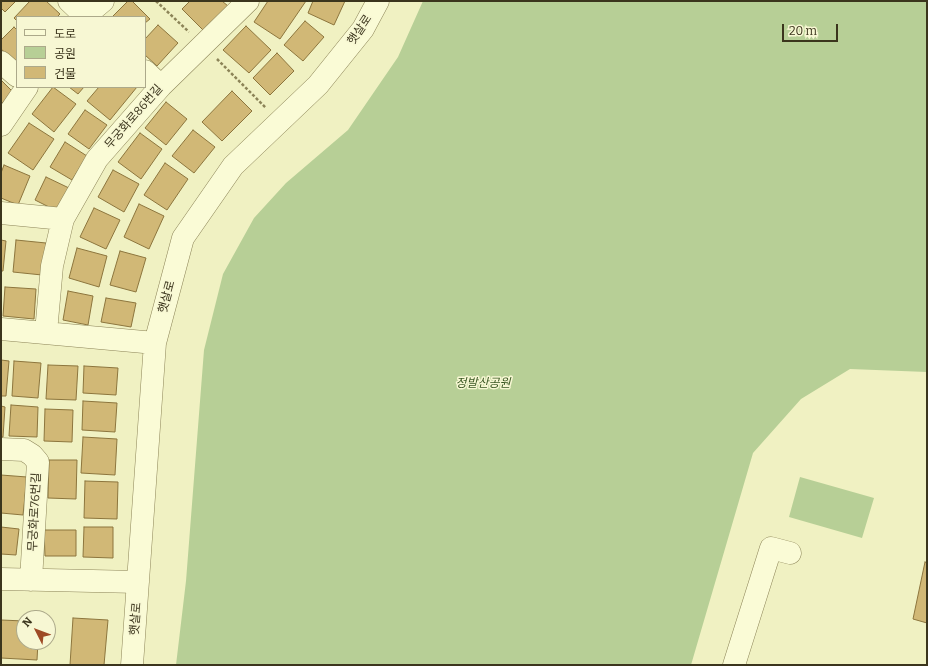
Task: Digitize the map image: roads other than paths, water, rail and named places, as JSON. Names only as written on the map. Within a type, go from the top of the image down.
[{"type":"street","points":[[69,1],[84,16]]},
{"type":"street","points":[[86,16],[103,1]]},
{"type":"street","name":"무궁화로86번길","points":[[46,332],[52,266],[63,219],[97,159],[161,86],[248,1]]},
{"type":"street","name":"햇살로","points":[[132,665],[155,342],[183,238],[233,166],[318,85],[363,29],[378,1]]},
{"type":"street","points":[[1,62],[16,75]]},
{"type":"street","points":[[146,72],[161,86]]},
{"type":"street","points":[[1,125],[26,88]]},
{"type":"street","points":[[1,213],[63,219]]},
{"type":"street","points":[[1,328],[155,342]]},
{"type":"street","name":"무궁화로76번길","points":[[1,448],[24,450],[32,454],[38,462],[31,580]]},
{"type":"street","points":[[734,665],[771,548],[790,553]]},
{"type":"street","points":[[1,579],[138,582]]},
{"type":"park label","name":"정발산공원","points":[[483,384]]}]
